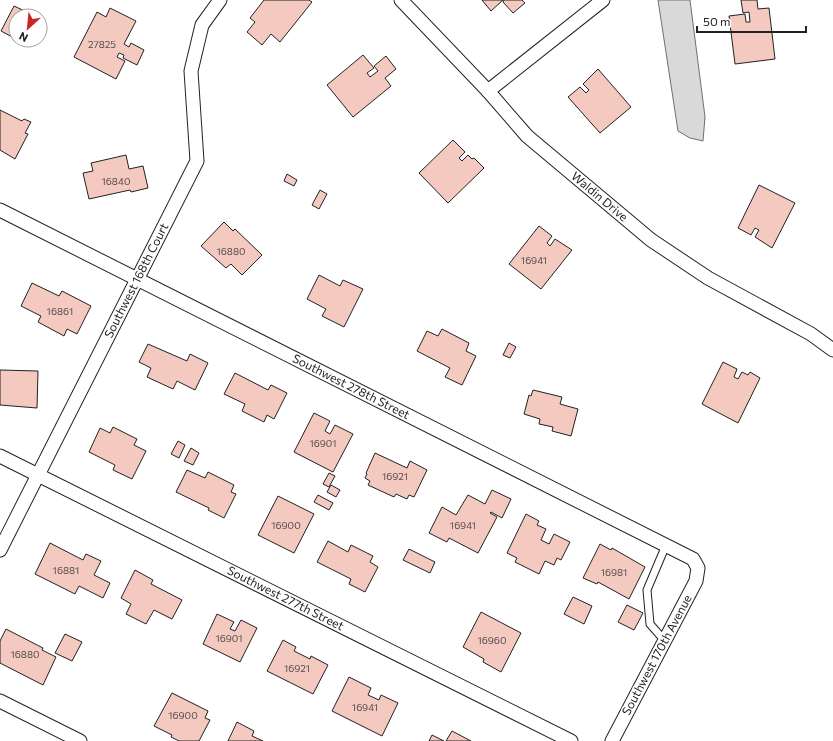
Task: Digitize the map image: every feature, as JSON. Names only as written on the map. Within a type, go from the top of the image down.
[{"type":"street","name":"Southwest 168th Court","points":[[0,550],[197,161],[191,71],[202,25],[220,0]]},
{"type":"street","name":"Waldin Drive","points":[[401,0],[488,92],[527,136],[651,240],[708,278],[810,334],[833,350]]},
{"type":"street","points":[[488,92],[603,0]]},
{"type":"street","name":"Southwest 278th Street","points":[[0,210],[666,545],[693,559],[698,568]]},
{"type":"street","name":"Southwest 277th Street","points":[[0,456],[571,741]]},
{"type":"street","name":"Southwest 170th Avenue","points":[[612,741],[696,581],[698,568]]},
{"type":"street","points":[[0,701],[80,741]]},
{"type":"lane","points":[[665,641],[650,624],[647,590],[666,545]]},
{"type":"shaded area","points":[[658,0],[690,0],[705,117],[703,141],[690,138],[678,131]]},
{"type":"building","points":[[264,0],[309,0],[312,2],[280,42],[271,34],[262,45],[247,32],[255,22],[250,18]]},
{"type":"building","points":[[482,0],[503,0],[491,11]]},
{"type":"building","points":[[504,0],[522,0],[525,3],[513,13],[503,2]]},
{"type":"building","points":[[741,0],[757,0],[758,9],[769,8],[775,59],[735,64],[729,16],[745,14],[746,22],[750,22],[749,12],[743,13]]},
{"type":"building","points":[[110,8],[136,21],[124,44],[129,47],[131,43],[144,50],[137,65],[123,58],[124,55],[119,53],[117,57],[125,61],[116,79],[74,57],[97,12],[106,17]]},
{"type":"building","points":[[8,18],[8,35],[1,31]]},
{"type":"building","points":[[363,55],[374,68],[367,73],[370,77],[378,71],[374,66],[386,56],[396,69],[385,78],[391,86],[353,117],[327,85]]},
{"type":"building","points":[[598,69],[631,107],[600,133],[568,97],[580,87],[586,93],[589,90],[583,84]]},
{"type":"building","points":[[0,110],[22,121],[24,119],[31,122],[25,133],[28,134],[15,159],[0,150]]},
{"type":"building","points":[[453,140],[465,152],[459,158],[462,161],[468,155],[472,159],[474,158],[484,168],[448,203],[419,173]]},
{"type":"building","points":[[126,155],[129,169],[143,166],[148,188],[131,192],[130,190],[89,199],[83,173],[93,171],[91,163]]},
{"type":"building","points":[[287,174],[297,180],[294,186],[284,181]]},
{"type":"building","points":[[759,185],[795,203],[772,248],[755,237],[759,230],[755,228],[751,235],[738,228]]},
{"type":"building","points":[[320,190],[327,194],[319,209],[312,205]]},
{"type":"building","points":[[224,222],[233,231],[235,229],[262,255],[242,275],[231,264],[226,268],[201,246]]},
{"type":"building","points":[[539,226],[552,236],[547,243],[550,246],[555,239],[572,250],[541,289],[509,264]]},
{"type":"building","points":[[319,275],[340,286],[343,280],[363,289],[344,327],[322,316],[326,309],[307,299]]},
{"type":"building","points":[[32,283],[59,296],[62,291],[91,306],[77,334],[67,329],[64,336],[38,322],[41,316],[21,306]]},
{"type":"building","points":[[442,329],[469,343],[466,351],[476,356],[462,385],[445,377],[450,368],[417,351],[427,331],[438,336]]},
{"type":"building","points":[[509,343],[516,347],[510,358],[503,355]]},
{"type":"building","points":[[148,344],[187,361],[190,354],[208,363],[195,390],[177,381],[173,389],[147,377],[151,368],[139,362]]},
{"type":"building","points":[[723,362],[737,369],[734,377],[738,379],[742,372],[748,375],[750,372],[760,378],[738,423],[702,404]]},
{"type":"building","points":[[0,370],[38,371],[37,408],[0,405]]},
{"type":"building","points":[[235,373],[268,390],[271,385],[287,393],[274,419],[267,415],[264,422],[242,411],[245,404],[224,394]]},
{"type":"building","points":[[533,390],[562,397],[560,404],[578,409],[571,436],[552,431],[553,427],[539,424],[540,419],[524,414],[529,395],[531,396]]},
{"type":"building","points":[[314,413],[330,421],[325,431],[330,434],[335,425],[353,434],[333,472],[294,452]]},
{"type":"building","points":[[113,427],[137,439],[134,445],[146,451],[132,479],[113,470],[115,465],[89,452],[100,428],[110,433]]},
{"type":"building","points":[[178,441],[185,445],[179,458],[171,454]]},
{"type":"building","points":[[191,448],[199,453],[193,465],[184,461]]},
{"type":"building","points":[[375,453],[407,468],[410,461],[427,470],[414,497],[409,495],[407,499],[396,494],[394,497],[368,485],[370,481],[365,478],[366,473]]},
{"type":"building","points":[[187,470],[205,478],[208,472],[234,485],[231,492],[236,494],[224,518],[208,510],[209,508],[176,492]]},
{"type":"building","points":[[329,473],[335,476],[329,487],[323,484]]},
{"type":"building","points":[[331,485],[340,490],[336,497],[327,492]]},
{"type":"building","points":[[492,490],[511,499],[502,518],[491,512],[490,513],[497,517],[478,553],[449,538],[447,542],[429,533],[442,507],[456,515],[468,495],[485,504]]},
{"type":"building","points":[[318,495],[333,503],[329,510],[314,502]]},
{"type":"building","points":[[278,496],[314,514],[294,553],[258,535]]},
{"type":"building","points":[[526,514],[539,521],[537,525],[546,529],[541,540],[549,544],[554,534],[570,542],[561,560],[557,558],[554,565],[545,561],[539,574],[515,562],[517,558],[507,553]]},
{"type":"building","points":[[328,541],[348,552],[351,545],[373,556],[370,562],[378,567],[365,592],[349,584],[351,579],[317,562]]},
{"type":"building","points":[[50,543],[83,560],[86,554],[101,561],[94,575],[110,583],[103,598],[79,586],[75,594],[35,574]]},
{"type":"building","points":[[600,544],[611,550],[612,548],[645,567],[629,599],[598,582],[597,584],[583,578]]},
{"type":"building","points":[[409,549],[435,562],[430,573],[403,560]]},
{"type":"building","points":[[135,570],[153,580],[151,584],[182,600],[172,619],[154,610],[146,624],[126,614],[131,604],[121,598]]},
{"type":"building","points":[[573,597],[592,606],[584,624],[564,614]]},
{"type":"building","points":[[627,605],[643,613],[634,630],[618,622]]},
{"type":"building","points":[[481,612],[521,633],[501,672],[483,662],[484,659],[463,647]]},
{"type":"building","points":[[217,614],[234,622],[230,629],[235,631],[241,620],[257,628],[240,662],[203,644]]},
{"type":"building","points":[[6,629],[43,648],[42,650],[56,657],[43,685],[0,663],[0,641]]},
{"type":"building","points":[[65,634],[82,642],[72,661],[55,653]]},
{"type":"building","points":[[283,640],[296,647],[294,651],[310,659],[311,656],[328,665],[313,694],[267,671]]},
{"type":"building","points":[[349,677],[371,688],[368,695],[379,700],[381,695],[398,703],[382,736],[332,711]]},
{"type":"building","points":[[172,693],[208,711],[205,718],[210,720],[199,741],[179,741],[171,737],[172,735],[154,726]]},
{"type":"building","points":[[237,722],[254,731],[252,736],[263,741],[228,741]]},
{"type":"building","points":[[452,731],[471,741],[446,741]]},
{"type":"building","points":[[432,735],[444,741],[429,741]]}]
